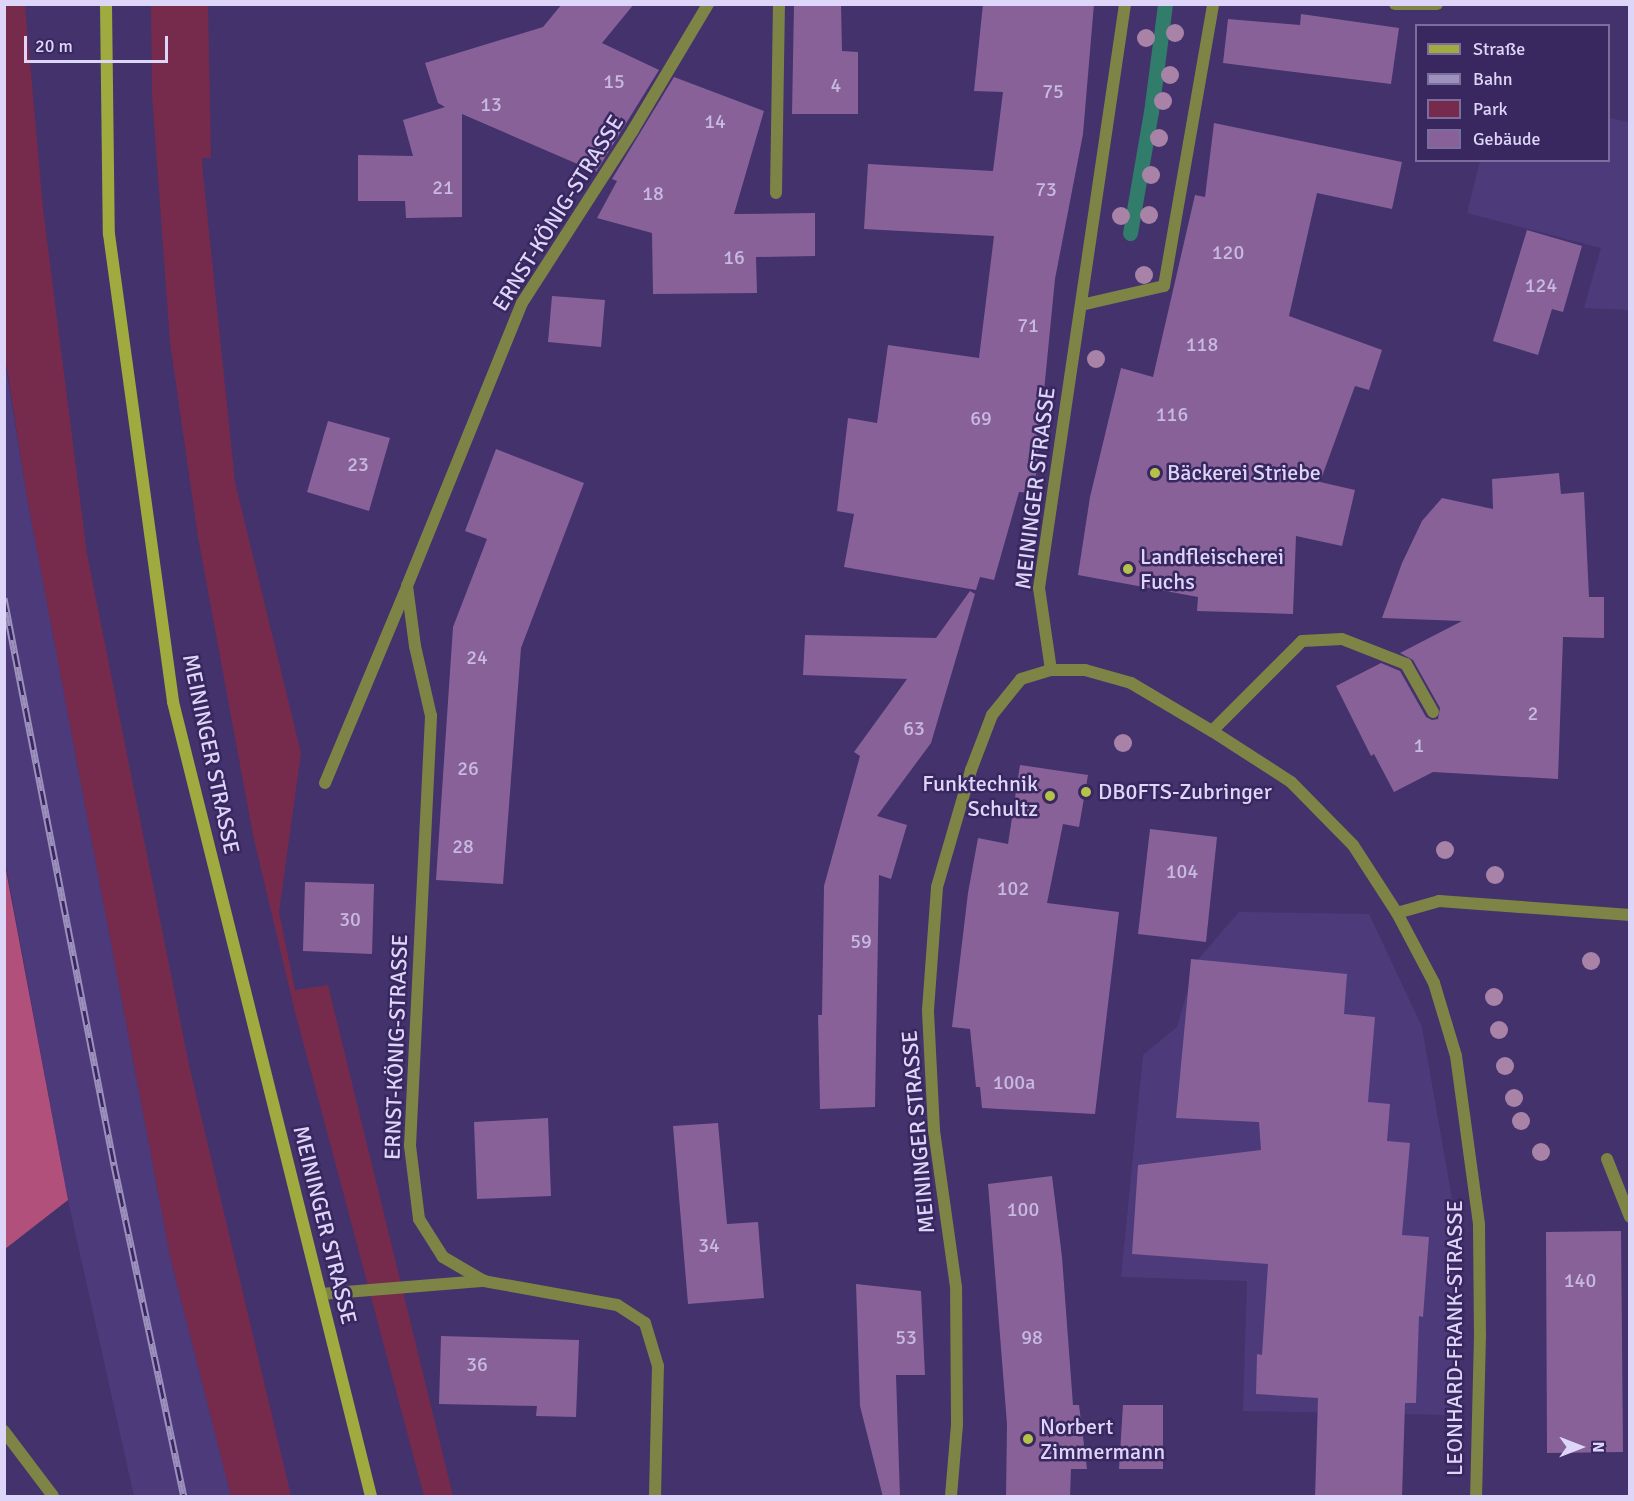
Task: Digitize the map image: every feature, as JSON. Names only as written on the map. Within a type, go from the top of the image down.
[{"type":"main road","name":"MEININGER STRASSE","points":[[106,4],[109,234],[173,702],[371,1497]]},
{"type":"street","name":"ERNST-KÖNIG-STRASSE","points":[[325,783],[522,303],[633,130],[708,4]]},
{"type":"street","points":[[776,193],[778,4]]},
{"type":"street","name":"MEININGER STRASSE","points":[[951,1497],[957,1424],[956,1287],[934,1130],[928,1010],[937,887],[971,770],[992,715],[1022,679],[1051,670],[1039,588],[1125,4]]},
{"type":"street","points":[[1081,305],[1164,286],[1214,4]]},
{"type":"street","points":[[1395,4],[1437,4]]},
{"type":"street","name":"ERNST-KÖNIG-STRASSE","points":[[407,586],[415,646],[430,716],[411,1146],[418,1219],[442,1257],[484,1281],[616,1305],[645,1323],[658,1365],[655,1497]]},
{"type":"street","points":[[1212,731],[1302,641],[1342,639],[1406,664],[1433,712]]},
{"type":"street","name":"LEONHARD-FRANK-STRASSE","points":[[1051,670],[1085,670],[1131,683],[1212,731],[1291,782],[1353,846],[1397,913],[1434,983],[1456,1056],[1479,1225],[1480,1335],[1476,1497]]},
{"type":"street","points":[[1397,913],[1439,901],[1629,915]]},
{"type":"street","points":[[1607,1159],[1629,1217]]},
{"type":"street","points":[[321,1294],[484,1281]]},
{"type":"street","points":[[4,1431],[53,1497]]},
{"type":"shaded area","points":[[1610,118],[1629,122],[1629,310],[1584,308],[1601,248],[1467,213],[1480,162],[1610,162]]},
{"type":"shaded area","points":[[4,356],[27,497],[170,1256],[231,1496],[134,1496],[68,1200],[5,860]]},
{"type":"shaded area","points":[[4,860],[68,1200],[5,1249],[4,1249]]},
{"type":"shaded area","points":[[1239,912],[1369,914],[1422,1027],[1455,1216],[1452,1415],[1243,1411],[1247,1281],[1121,1277],[1143,1055],[1177,1027],[1196,962]]},
{"type":"green space","points":[[4,5],[25,5],[43,209],[87,554],[189,1065],[291,1496],[231,1496],[170,1256],[27,497],[5,356]]},
{"type":"green space","points":[[151,5],[208,5],[211,158],[202,158],[235,482],[301,753],[279,912],[295,990],[328,985],[453,1496],[424,1496],[294,1008],[253,835],[198,537],[170,342],[152,95]]},
{"type":"building","points":[[562,4],[634,4],[602,43],[659,70],[596,172],[462,114],[462,217],[406,218],[405,201],[358,201],[358,155],[413,156],[403,120],[445,107],[438,103],[425,63],[543,27]]},
{"type":"building","points":[[794,4],[841,4],[842,51],[858,52],[858,114],[792,114]]},
{"type":"building","points":[[983,4],[1094,4],[1083,134],[1055,279],[1034,493],[1019,492],[994,580],[980,577],[976,590],[844,567],[854,514],[837,511],[848,418],[877,423],[888,345],[979,358],[994,236],[864,229],[868,164],[993,171],[1003,92],[974,91]]},
{"type":"building","points":[[1301,14],[1399,28],[1391,84],[1223,63],[1228,19],[1300,25]]},
{"type":"building","points":[[674,77],[764,111],[734,214],[815,213],[815,256],[756,257],[757,293],[653,294],[652,233],[597,218],[617,181],[612,179]]},
{"type":"building","points":[[1214,123],[1402,162],[1392,209],[1317,193],[1289,316],[1382,350],[1369,390],[1355,386],[1320,482],[1355,490],[1342,546],[1296,536],[1293,614],[1197,611],[1198,597],[1078,575],[1090,497],[1121,368],[1153,377],[1195,195],[1205,197]]},
{"type":"building","points":[[1527,230],[1582,246],[1563,312],[1552,309],[1538,355],[1493,341]]},
{"type":"building","points":[[552,296],[605,300],[601,347],[548,342]]},
{"type":"building","points":[[328,421],[390,438],[369,511],[307,492]]},
{"type":"building","points":[[496,449],[584,483],[521,648],[503,884],[436,880],[453,627],[487,539],[465,531]]},
{"type":"building","points":[[1559,473],[1561,494],[1584,492],[1589,597],[1604,597],[1604,638],[1563,637],[1558,779],[1433,772],[1394,792],[1374,754],[1371,756],[1336,686],[1381,663],[1400,671],[1426,717],[1432,720],[1438,719],[1440,708],[1413,660],[1400,653],[1462,621],[1382,618],[1402,563],[1422,521],[1442,498],[1493,509],[1492,479]]},
{"type":"building","points":[[970,591],[975,594],[931,743],[877,816],[907,825],[891,879],[879,875],[875,1107],[820,1109],[818,1015],[822,1015],[824,886],[860,756],[854,752],[907,679],[803,675],[805,635],[936,638]]},
{"type":"building","points":[[1020,765],[1088,775],[1079,827],[1063,824],[1047,903],[1119,912],[1095,1114],[982,1108],[980,1087],[976,1087],[970,1029],[952,1027],[968,893],[978,838],[1008,844]]},
{"type":"building","points":[[1150,829],[1217,837],[1206,942],[1138,934]]},
{"type":"building","points":[[305,882],[374,884],[372,954],[303,951]]},
{"type":"building","points":[[1191,959],[1347,974],[1344,1014],[1375,1017],[1368,1102],[1390,1104],[1387,1141],[1410,1143],[1402,1235],[1429,1237],[1423,1317],[1419,1316],[1416,1403],[1405,1403],[1402,1497],[1315,1497],[1318,1398],[1256,1394],[1257,1354],[1262,1355],[1268,1264],[1132,1254],[1138,1165],[1261,1150],[1259,1122],[1176,1118]]},
{"type":"building","points":[[548,1118],[551,1196],[477,1199],[474,1122]]},
{"type":"building","points":[[718,1123],[727,1224],[758,1222],[764,1298],[688,1304],[673,1126]]},
{"type":"building","points":[[1052,1176],[1062,1257],[1073,1405],[1079,1405],[1087,1469],[1071,1469],[1070,1497],[1006,1497],[1007,1424],[988,1184]]},
{"type":"building","points":[[1621,1231],[1623,1452],[1547,1453],[1546,1232]]},
{"type":"building","points":[[856,1284],[921,1291],[925,1375],[896,1375],[900,1497],[883,1497],[860,1406]]},
{"type":"building","points":[[441,1336],[579,1340],[576,1417],[536,1416],[537,1406],[439,1404]]},
{"type":"building","points":[[1123,1405],[1163,1405],[1163,1469],[1119,1469]]},
{"type":"waterway","points":[[1130,233],[1151,112],[1165,4]]},
{"type":"railway","points":[[4,598],[114,1165],[184,1496]]},
{"type":"place","name":"Bäckerei Striebe","points":[[1155,473]]},
{"type":"place","name":"Landfleischerei Fuchs","points":[[1128,569]]},
{"type":"place","name":"DB0FTS-Zubringer","points":[[1086,792]]},
{"type":"place","name":"Funktechnik Schultz","points":[[1050,796]]},
{"type":"place","name":"Norbert Zimmermann","points":[[1028,1439]]}]
